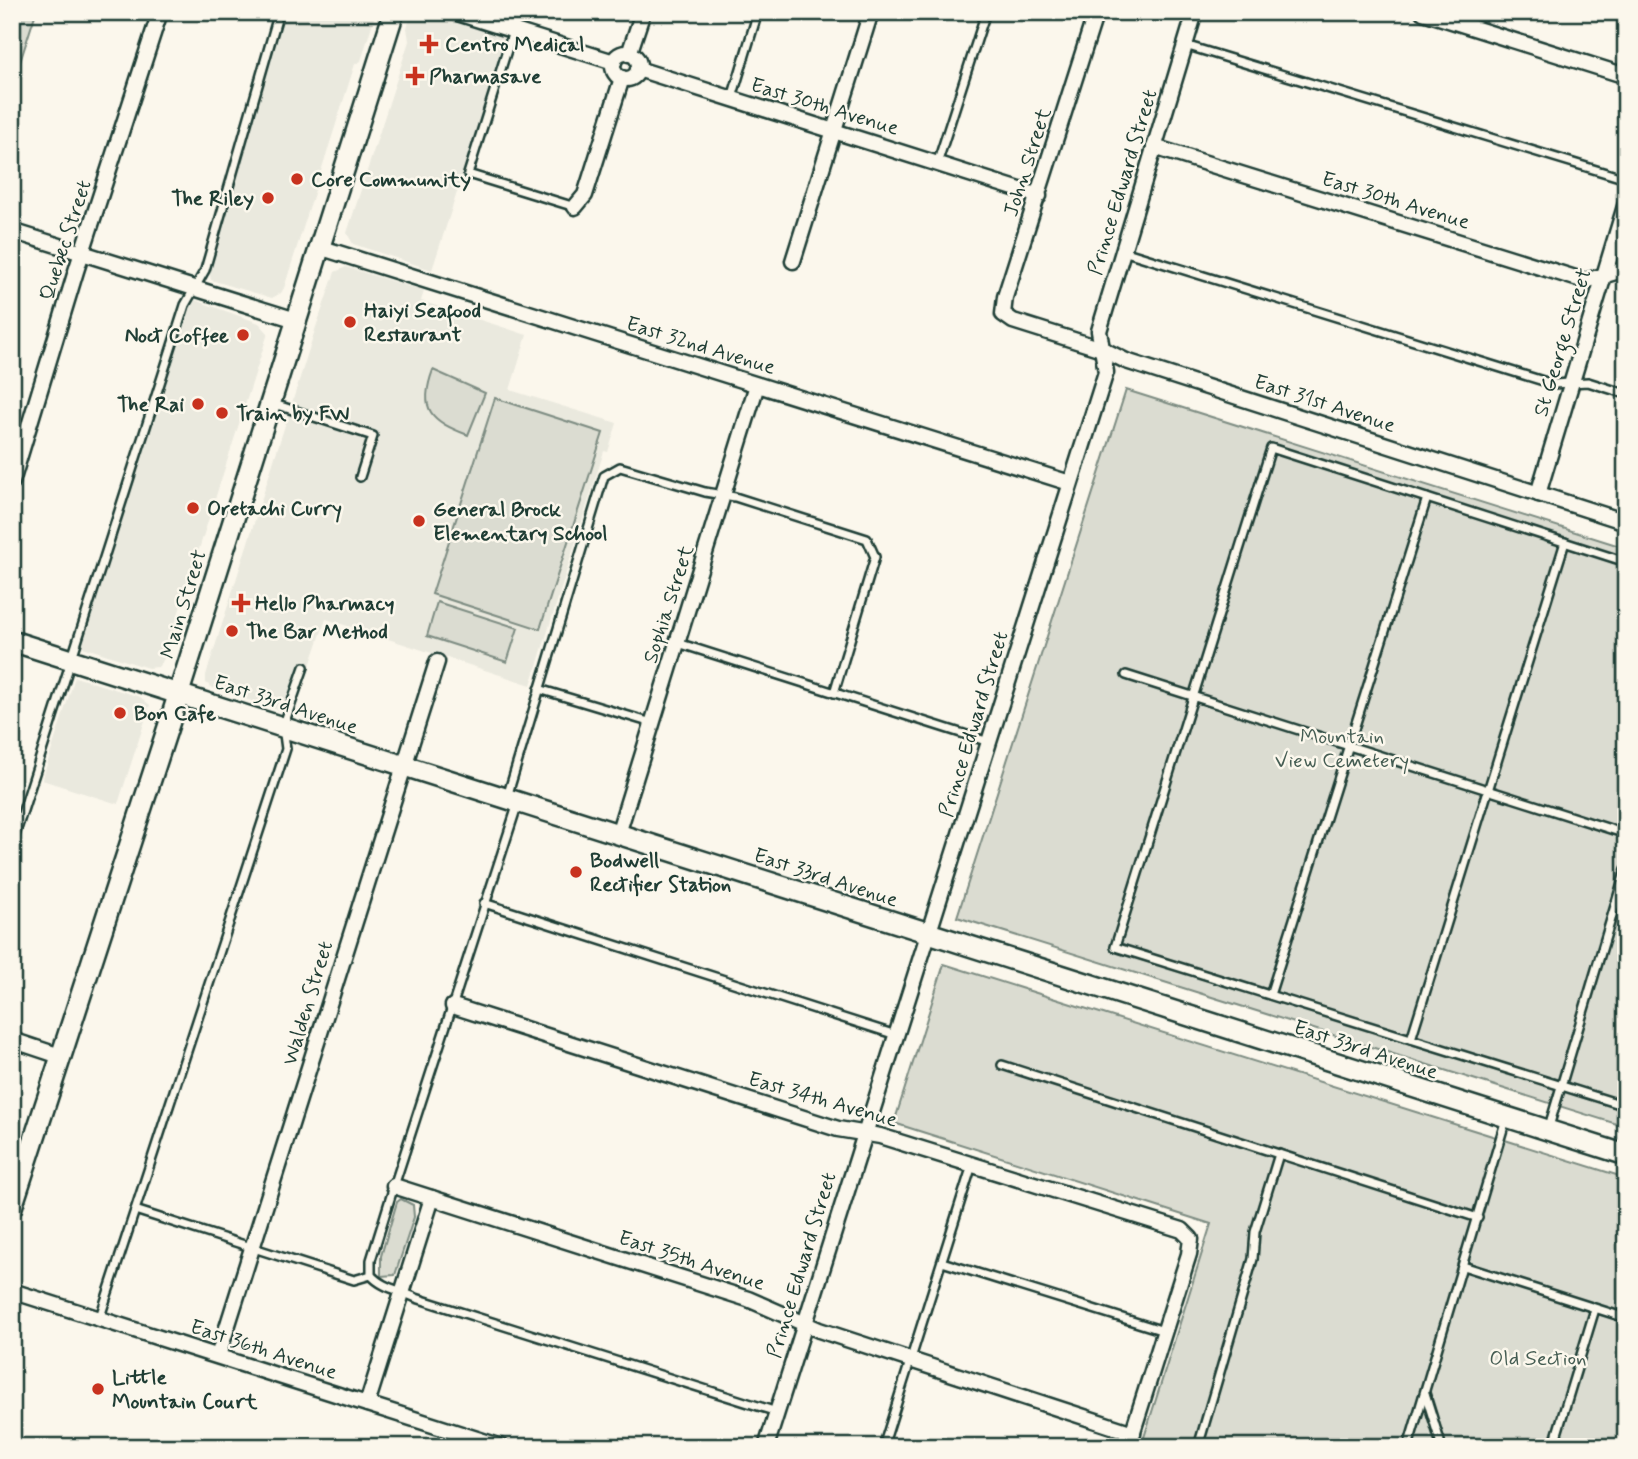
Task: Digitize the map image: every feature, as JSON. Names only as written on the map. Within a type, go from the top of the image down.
[{"type":"street","name":"Quebec Street","points":[[12,482],[82,252],[160,12]]},
{"type":"street","name":"Main Street","points":[[12,1207],[179,694],[394,12]]},
{"type":"street","points":[[454,12],[614,62]]},
{"type":"street","points":[[629,54],[643,12]]},
{"type":"street","points":[[793,261],[871,12]]},
{"type":"street","name":"John Street","points":[[1013,321],[1003,314],[1005,297],[1097,12]]},
{"type":"street","name":"Prince Edward Street","points":[[766,1447],[1106,372],[1099,331],[1195,12]]},
{"type":"street","points":[[1423,12],[1626,76]]},
{"type":"street","points":[[629,54],[636,58],[638,69],[634,76],[622,78],[615,73],[614,62],[618,56],[629,54]]},
{"type":"street","name":"East 30th Avenue","points":[[638,69],[1039,196]]},
{"type":"street","points":[[575,207],[585,195],[622,78]]},
{"type":"street","name":"East 30th Avenue","points":[[1154,147],[1585,281],[1606,272],[1626,269]]},
{"type":"street","name":"St George Street","points":[[1538,494],[1626,203]]},
{"type":"street","points":[[12,231],[296,320]]},
{"type":"street","name":"East 32nd Avenue","points":[[319,247],[1070,483]]},
{"type":"street","name":"East 31st Avenue","points":[[1013,321],[1102,349],[1126,361],[1626,522]]},
{"type":"street","name":"Sophia Street","points":[[618,834],[757,385]]},
{"type":"street","name":"East 33rd Avenue","points":[[12,641],[1626,1154]]},
{"type":"street","name":"Walden Street","points":[[218,1356],[437,662]]},
{"type":"street","name":"East 34th Avenue","points":[[453,1006],[838,1129],[864,1132],[1182,1230],[1191,1239],[1189,1254],[1165,1331]]},
{"type":"street","points":[[12,1040],[60,1056]]},
{"type":"street","name":"East 35th Avenue","points":[[394,1186],[748,1299],[804,1323],[1131,1440]]},
{"type":"street","points":[[367,1404],[432,1198]]},
{"type":"street","name":"East 36th Avenue","points":[[12,1291],[502,1447]]},
{"type":"street","points":[[1131,1440],[1165,1331]]},
{"type":"lane","points":[[12,845],[185,306],[205,270],[279,12]]},
{"type":"lane","points":[[519,12],[468,174],[575,207]]},
{"type":"lane","points":[[732,99],[758,12]]},
{"type":"lane","points":[[937,164],[986,12]]},
{"type":"lane","points":[[1185,45],[1626,179]]},
{"type":"lane","points":[[1123,251],[1553,384],[1588,382],[1626,394]]},
{"type":"lane","points":[[270,402],[373,436],[360,477]]},
{"type":"lane","points":[[1626,562],[1271,448],[1115,947],[1626,1106]]},
{"type":"lane","points":[[777,1412],[416,1298],[402,1290],[378,1283],[371,1275],[372,1260],[484,903],[512,801],[538,689],[604,476],[620,467],[867,539],[875,557],[834,693]]},
{"type":"lane","points":[[1270,995],[1427,498]]},
{"type":"lane","points":[[1412,1039],[1565,542]]},
{"type":"lane","points":[[678,643],[990,742]]},
{"type":"lane","points":[[100,1317],[286,748],[283,727],[304,667]]},
{"type":"lane","points":[[1126,675],[1626,834]]},
{"type":"lane","points":[[538,689],[653,724]]},
{"type":"lane","points":[[1547,1130],[1626,869]]},
{"type":"lane","points":[[484,903],[896,1035]]},
{"type":"lane","points":[[1002,1066],[1478,1218]]},
{"type":"lane","points":[[1408,1447],[1507,1118]]},
{"type":"lane","points":[[1198,1447],[1253,1259],[1255,1233],[1279,1154]]},
{"type":"lane","points":[[883,1447],[972,1164]]},
{"type":"lane","points":[[135,1210],[354,1280],[371,1275]]},
{"type":"lane","points":[[942,1262],[1165,1331]]},
{"type":"lane","points":[[1463,1266],[1626,1318]]},
{"type":"lane","points":[[1553,1447],[1595,1309]]},
{"type":"lane","points":[[1424,1393],[1440,1441],[1439,1447]]},
{"type":"shaded area","points":[[284,12],[376,12],[361,61],[355,64],[284,288],[272,298],[211,280],[208,268]]},
{"type":"shaded area","points":[[417,12],[515,12],[432,270],[353,244],[347,233],[409,41],[407,28],[410,18]]},
{"type":"shaded area","name":"General Brock Elementary School","points":[[346,267],[424,291],[421,301],[527,335],[510,390],[617,423],[608,452],[604,451],[531,685],[326,619],[293,715],[213,688],[206,683],[206,675],[316,327],[335,272]]},
{"type":"shaded area","points":[[195,300],[259,323],[268,333],[164,659],[158,667],[148,668],[83,647],[83,640],[189,309]]},
{"type":"shaded area","points":[[75,677],[140,697],[150,705],[118,804],[42,780]]},
{"type":"green space","points":[[12,12],[36,12],[12,87]]},
{"type":"green space","points":[[433,370],[485,393],[468,435],[445,425],[431,412],[427,395]]},
{"type":"green space","name":"Mountain View Cemetery","points":[[1126,390],[1626,548],[1626,1127],[957,917]]},
{"type":"green space","points":[[495,398],[603,433],[540,629],[432,594]]},
{"type":"green space","points":[[437,602],[518,628],[507,662],[427,636]]},
{"type":"green space","name":"Old Section","points":[[944,964],[1626,1178],[1626,1447],[1141,1447],[1211,1224],[894,1123]]},
{"type":"green space","points":[[401,1199],[413,1205],[414,1217],[395,1275],[381,1276],[381,1256],[397,1202]]},
{"type":"place","name":"Centro Medical","points":[[429,44]]},
{"type":"place","name":"Pharmasave","points":[[415,76]]},
{"type":"place","name":"Core Community","points":[[297,179]]},
{"type":"place","name":"The Riley","points":[[268,198]]},
{"type":"place","name":"Haiyi Seafood Restaurant","points":[[350,322]]},
{"type":"place","name":"Noct Coffee","points":[[243,335]]},
{"type":"place","name":"The Rai","points":[[198,404]]},
{"type":"place","name":"Train by FW","points":[[222,413]]},
{"type":"place","name":"Oretachi Curry","points":[[193,508]]},
{"type":"place","name":"General Brock Elementary School","points":[[419,521]]},
{"type":"place","name":"Hello Pharmacy","points":[[241,603]]},
{"type":"place","name":"The Bar Method","points":[[232,631]]},
{"type":"place","name":"Bon Cafe","points":[[120,713]]},
{"type":"place","name":"Bodwell Rectifier Station","points":[[576,872]]},
{"type":"place","name":"Little Mountain Court","points":[[98,1389]]}]
